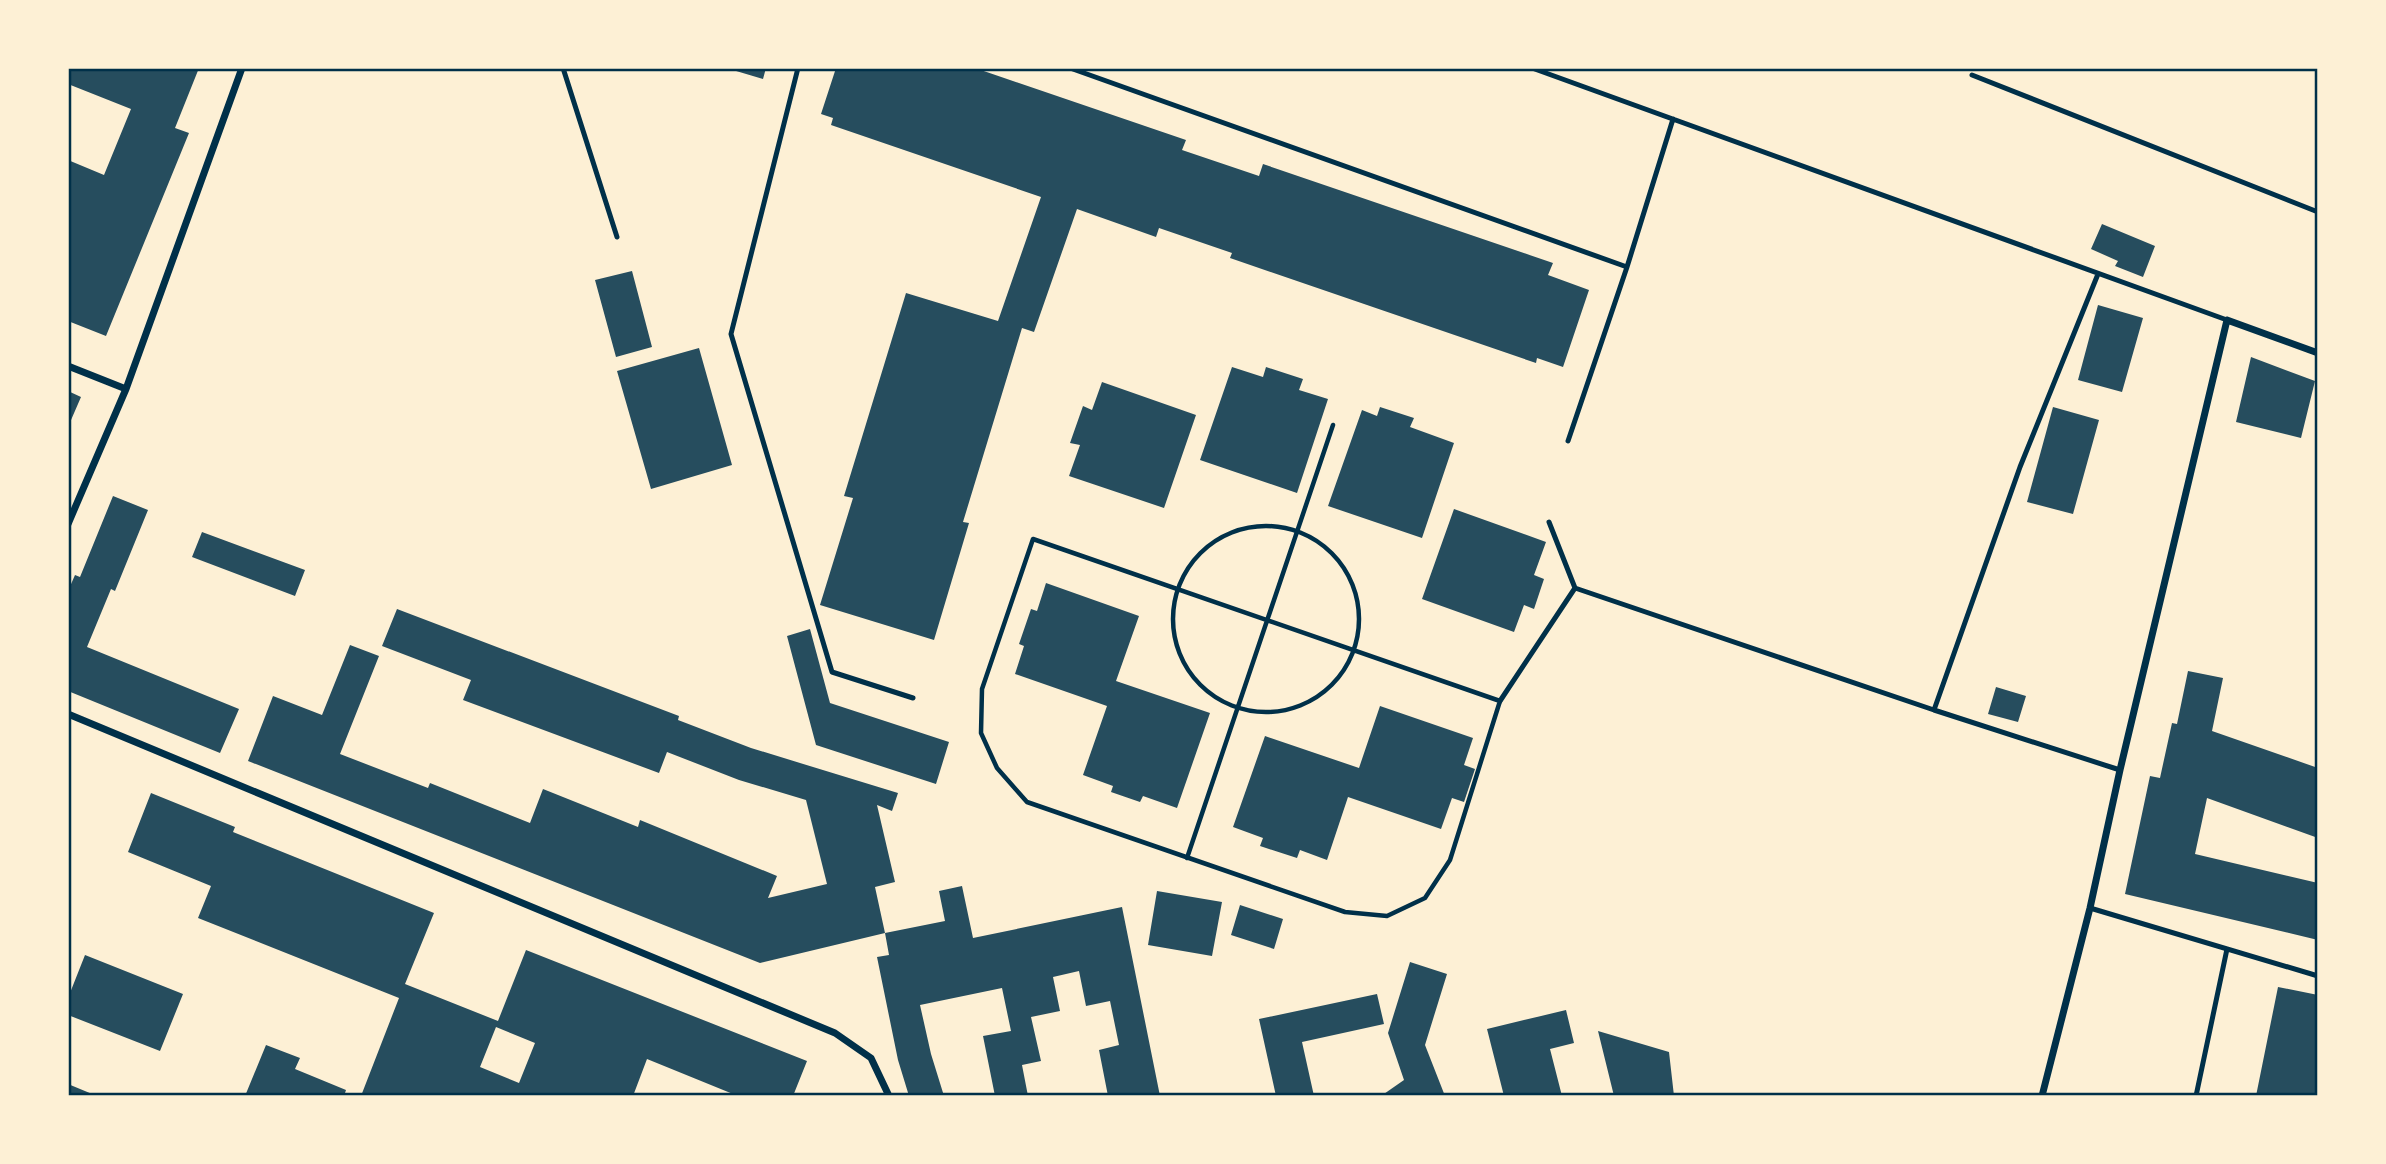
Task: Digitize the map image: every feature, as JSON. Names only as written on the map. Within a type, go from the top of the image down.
[{"type":"street","points":[[68,524],[126,389],[242,68]]},
{"type":"street","points":[[2042,1096],[2090,908],[2120,769],[2227,320],[2318,353]]},
{"type":"street","points":[[68,366],[126,389]]},
{"type":"street","points":[[68,714],[835,1033],[871,1058],[889,1096]]},
{"type":"lane","points":[[563,68],[617,237]]},
{"type":"lane","points":[[798,68],[731,334],[832,671],[913,698]]},
{"type":"lane","points":[[1070,68],[1627,267]]},
{"type":"lane","points":[[1532,68],[2227,320]]},
{"type":"lane","points":[[1972,75],[2318,212]]},
{"type":"lane","points":[[1568,441],[1627,267],[1673,119]]},
{"type":"lane","points":[[1934,710],[2020,467],[2098,274]]},
{"type":"lane","points":[[1549,522],[1575,588],[1934,710],[2120,769]]},
{"type":"lane","points":[[1500,701],[1575,588]]},
{"type":"lane","points":[[2090,908],[2318,976]]},
{"type":"lane","points":[[2196,1096],[2227,949]]},
{"type":"path","points":[[1187,859],[1333,425]]},
{"type":"path","points":[[1268,525],[1297,531],[1323,545],[1343,565],[1356,592],[1360,622],[1354,650],[1339,678],[1314,699],[1284,711],[1251,711],[1221,701],[1195,680],[1178,653],[1172,621],[1177,589],[1191,563],[1212,542],[1239,530],[1268,525]]},
{"type":"path","points":[[1033,539],[1177,589],[1500,701],[1450,860],[1425,898],[1387,916],[1345,912],[1027,802],[997,768],[981,733],[982,689],[1033,539]]},
{"type":"building","points":[[68,68],[199,68],[175,128],[189,133],[106,336],[68,321],[68,160],[104,175],[131,109],[68,84]]},
{"type":"building","points":[[726,68],[766,68],[763,79]]},
{"type":"building","points":[[836,68],[975,68],[1186,140],[1182,150],[1259,176],[1263,164],[1553,263],[1548,275],[1589,290],[1563,367],[1537,358],[1536,363],[1230,258],[1232,253],[1159,228],[1156,237],[1077,209],[1034,332],[1022,328],[963,522],[969,523],[934,640],[820,605],[853,498],[844,496],[906,293],[998,321],[1041,197],[831,125],[833,118],[821,114]]},
{"type":"building","points":[[2102,224],[2155,246],[2143,277],[2115,266],[2118,261],[2091,249]]},
{"type":"building","points":[[632,271],[652,347],[616,357],[595,280]]},
{"type":"building","points":[[2098,305],[2143,318],[2122,392],[2078,380]]},
{"type":"building","points":[[699,348],[732,465],[651,489],[617,371]]},
{"type":"building","points":[[2251,357],[2315,381],[2301,438],[2236,422]]},
{"type":"building","points":[[1232,367],[1263,377],[1266,367],[1303,379],[1299,390],[1328,399],[1297,493],[1200,460]]},
{"type":"building","points":[[1102,382],[1196,415],[1164,508],[1069,476],[1080,445],[1070,443],[1083,406],[1092,410]]},
{"type":"building","points":[[68,391],[81,397],[68,427]]},
{"type":"building","points":[[1380,407],[1414,418],[1410,427],[1454,443],[1422,538],[1328,506],[1362,410],[1377,416]]},
{"type":"building","points":[[2053,407],[2099,420],[2073,514],[2027,502]]},
{"type":"building","points":[[113,496],[148,510],[115,591],[111,589],[87,647],[239,709],[220,753],[68,691],[68,591],[75,575],[80,577]]},
{"type":"building","points":[[1454,509],[1546,542],[1534,575],[1544,579],[1534,609],[1524,605],[1514,632],[1422,599]]},
{"type":"building","points":[[202,532],[305,570],[295,596],[192,557]]},
{"type":"building","points":[[1046,583],[1139,616],[1116,681],[1210,713],[1177,808],[1143,796],[1140,802],[1111,792],[1113,786],[1083,775],[1107,706],[1015,674],[1024,646],[1019,644],[1031,609],[1037,611]]},
{"type":"building","points":[[397,609],[679,716],[678,720],[751,748],[898,793],[892,811],[877,805],[895,882],[875,887],[885,933],[760,963],[248,761],[273,696],[322,715],[350,645],[379,656],[340,754],[428,788],[430,783],[530,823],[543,789],[638,827],[640,820],[777,876],[768,898],[827,884],[806,800],[739,780],[667,752],[659,773],[463,700],[471,680],[382,646]]},
{"type":"building","points":[[810,629],[830,703],[949,742],[936,784],[816,745],[787,636]]},
{"type":"building","points":[[2188,671],[2223,678],[2212,731],[2318,768],[2318,838],[2207,798],[2195,854],[2318,883],[2318,940],[2125,894],[2150,776],[2160,778],[2172,723],[2177,724]]},
{"type":"building","points":[[1996,687],[2026,696],[2018,722],[1988,714]]},
{"type":"building","points":[[1380,706],[1473,738],[1464,765],[1475,769],[1464,802],[1452,798],[1441,829],[1348,797],[1327,860],[1300,850],[1297,858],[1260,846],[1263,838],[1233,827],[1265,736],[1359,768]]},
{"type":"building","points":[[151,793],[235,827],[233,832],[434,913],[405,984],[498,1021],[526,950],[807,1061],[793,1096],[732,1096],[733,1094],[647,1059],[633,1096],[361,1096],[399,998],[198,918],[211,886],[128,852]],"holes":[[[496,1027],[535,1043],[519,1083],[480,1067]]]},
{"type":"building","points":[[962,886],[973,938],[1122,907],[1160,1096],[1108,1096],[1099,1050],[1119,1045],[1110,1001],[1086,1006],[1079,971],[1053,977],[1060,1011],[1031,1017],[1041,1061],[1022,1065],[1028,1096],[995,1096],[983,1036],[1011,1031],[1002,988],[920,1005],[944,1096],[909,1096],[898,1060],[877,957],[889,955],[885,933],[945,921],[939,891]]},
{"type":"building","points":[[1157,891],[1222,902],[1212,956],[1148,945]]},
{"type":"building","points":[[1240,905],[1283,919],[1274,949],[1231,935]]},
{"type":"building","points":[[85,955],[183,994],[160,1051],[68,1015],[68,998]]},
{"type":"building","points":[[1410,962],[1447,974],[1425,1045],[1445,1096],[1381,1096],[1404,1080],[1388,1033]]},
{"type":"building","points":[[2278,987],[2318,995],[2318,1096],[2256,1096]]},
{"type":"building","points":[[1377,994],[1384,1024],[1302,1042],[1314,1096],[1276,1096],[1259,1019]]},
{"type":"building","points":[[1566,1010],[1574,1043],[1550,1049],[1562,1096],[1504,1096],[1487,1029]]},
{"type":"building","points":[[1598,1031],[1669,1052],[1674,1096],[1614,1096]]},
{"type":"building","points":[[266,1045],[300,1058],[295,1069],[346,1090],[344,1096],[245,1096]]},
{"type":"building","points":[[68,1084],[97,1096],[68,1096]]}]
